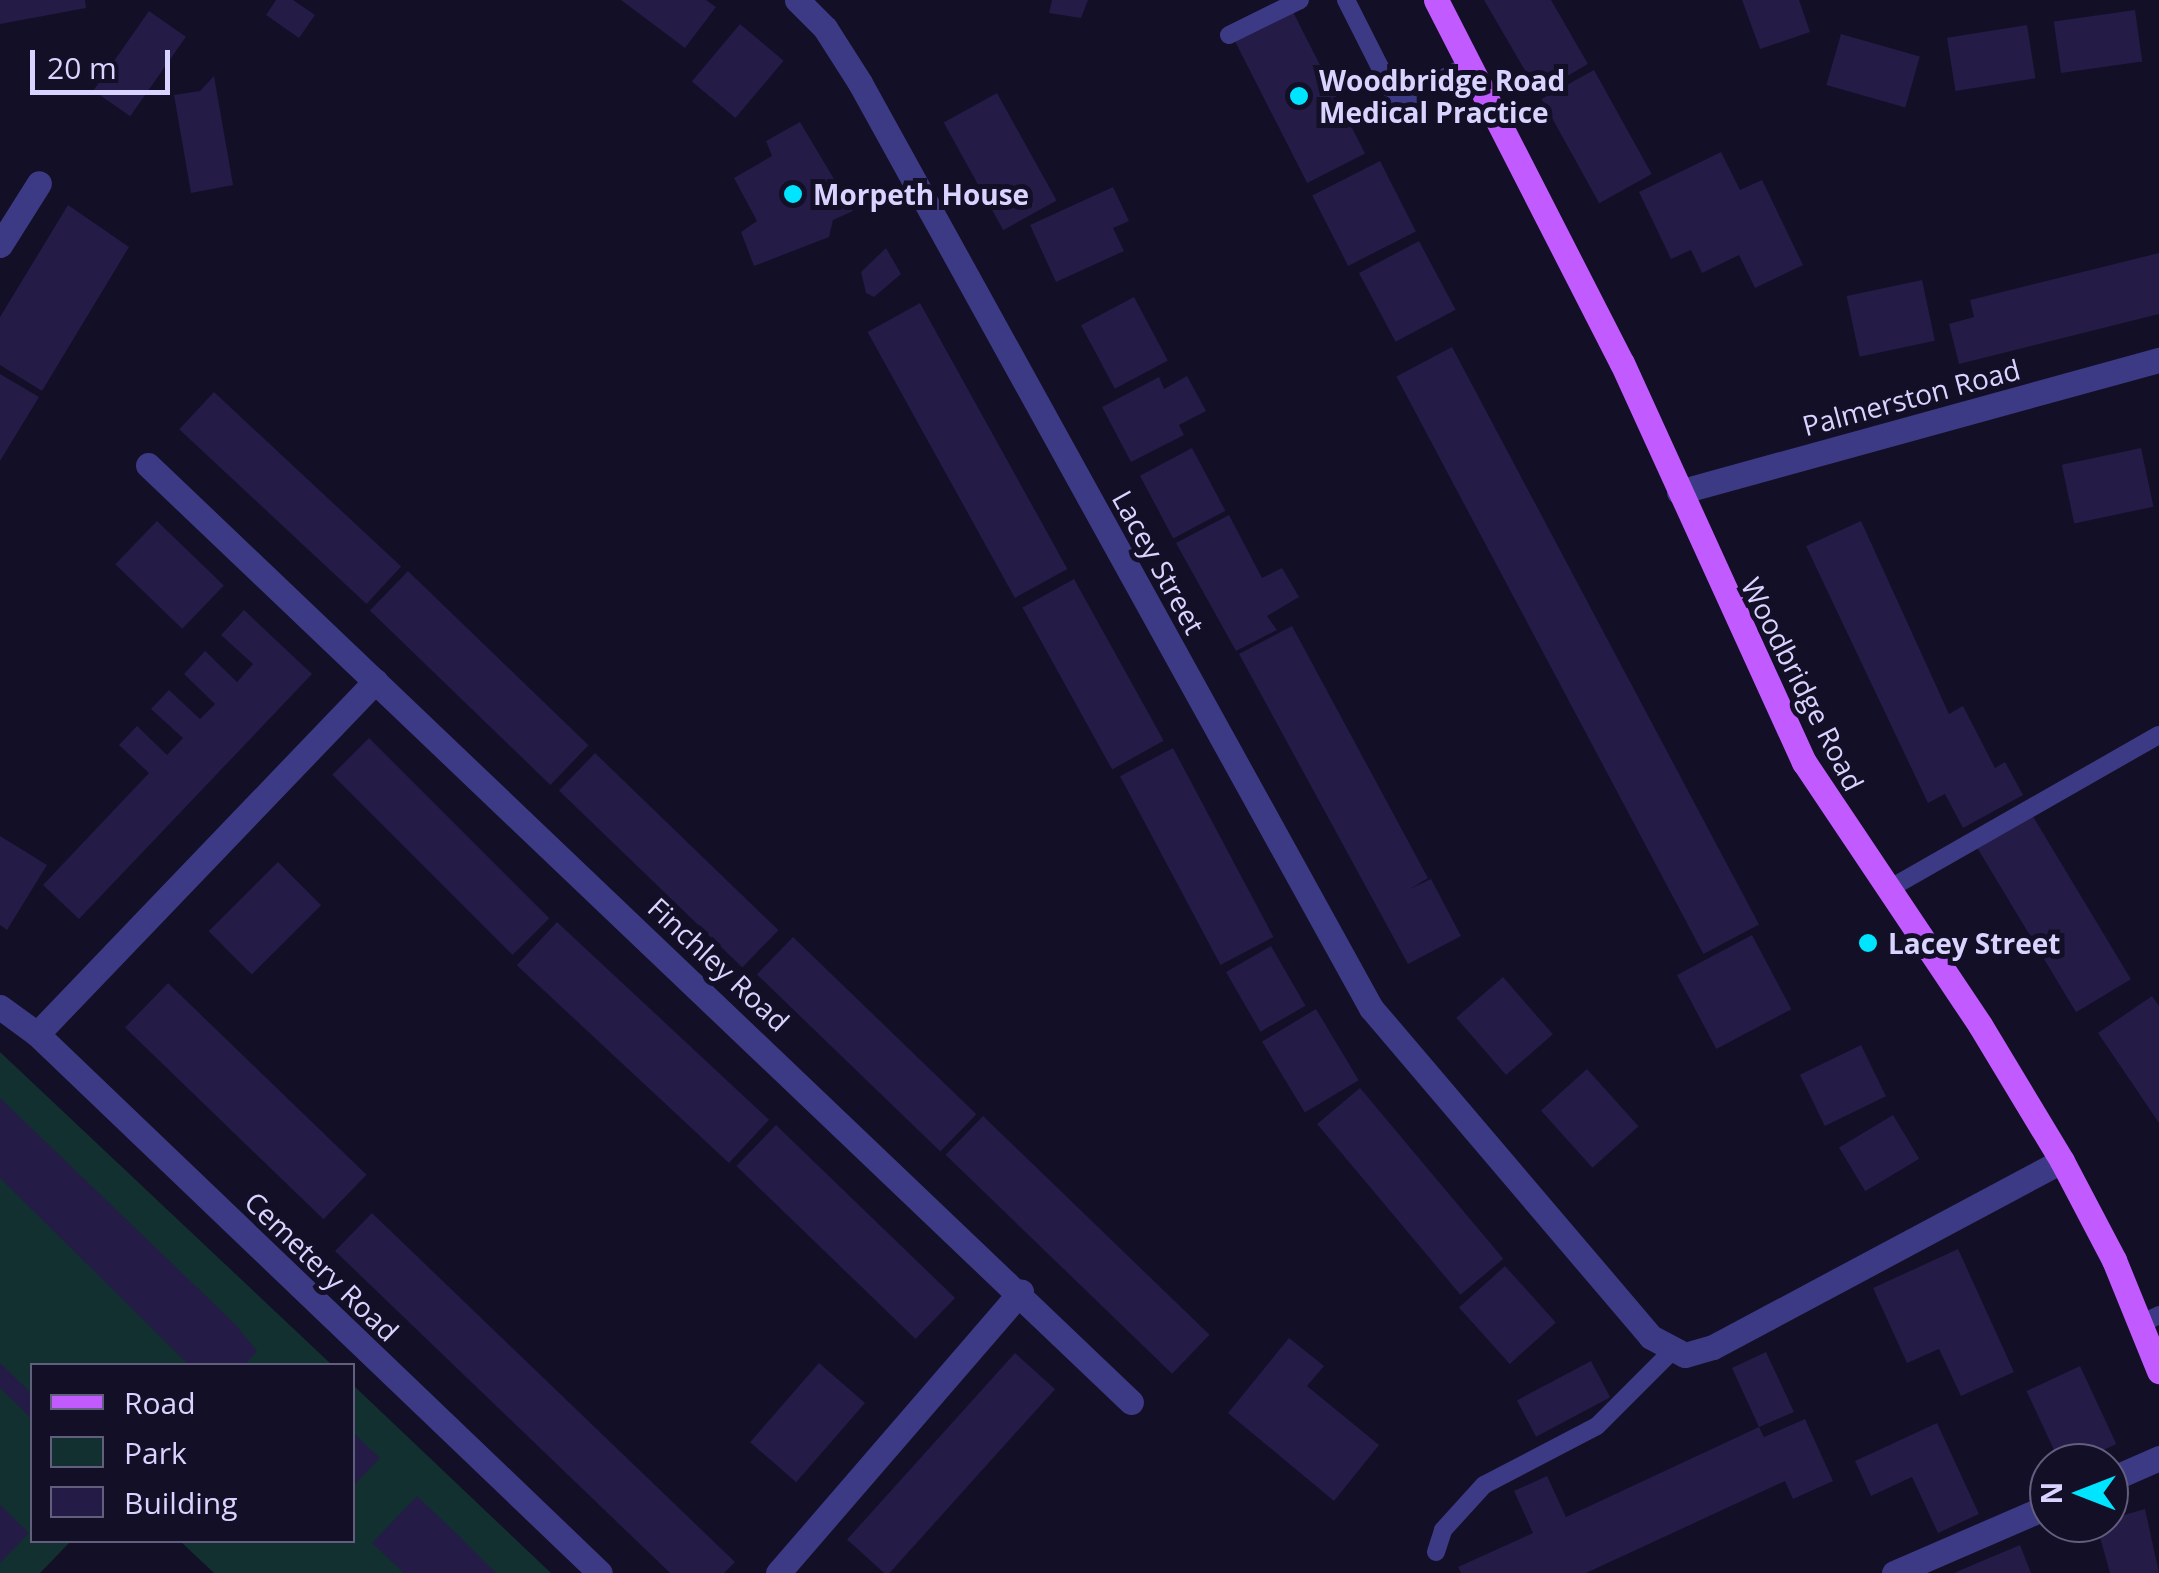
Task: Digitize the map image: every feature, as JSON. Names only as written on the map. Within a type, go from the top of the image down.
[{"type":"main road","name":"Woodbridge Road","points":[[1436,0],[1559,231],[1795,746],[2062,1162],[2150,1320],[2159,1371]]},
{"type":"street","name":"Lacey Street","points":[[797,0],[825,28],[860,84],[1371,1008],[1429,1083],[1672,1352]]},
{"type":"street","points":[[0,245],[38,183]]},
{"type":"street","name":"Palmerston Road","points":[[1679,492],[2159,360]]},
{"type":"street","name":"Finchley Road","points":[[148,465],[1021,1291],[1130,1402]]},
{"type":"street","points":[[37,1034],[375,681]]},
{"type":"street","name":"Cemetery Road","points":[[0,1006],[37,1034],[600,1573]]},
{"type":"street","points":[[1672,1352],[1713,1346],[2062,1162]]},
{"type":"street","points":[[778,1573],[1021,1291]]},
{"type":"street","points":[[2129,1471],[2159,1458]]},
{"type":"street","points":[[1894,1573],[2029,1515]]},
{"type":"lane","points":[[1229,35],[1300,0]]},
{"type":"lane","points":[[1346,0],[1398,103],[1472,63]]},
{"type":"lane","points":[[1887,890],[2159,735]]},
{"type":"lane","points":[[1436,1552],[1444,1530],[1484,1485],[1598,1426],[1672,1352]]},
{"type":"green space","points":[[0,1052],[330,1363],[30,1363],[30,1543],[69,1543],[40,1573],[0,1573]]},
{"type":"green space","points":[[355,1387],[551,1573],[214,1573],[182,1543],[355,1543]]},
{"type":"building","points":[[0,0],[85,0],[86,8],[0,24]]},
{"type":"building","points":[[276,0],[293,0],[315,15],[299,38],[266,15]]},
{"type":"building","points":[[621,0],[706,0],[716,7],[685,48]]},
{"type":"building","points":[[1052,0],[1088,0],[1081,18],[1049,13]]},
{"type":"building","points":[[1484,0],[1551,0],[1588,64],[1538,93]]},
{"type":"building","points":[[1742,0],[1799,0],[1810,32],[1760,49]]},
{"type":"building","name":"Woodbridge Road Medical Practice","points":[[1292,10],[1365,153],[1307,183],[1234,40]]},
{"type":"building","points":[[2135,10],[2142,61],[2061,73],[2054,21]]},
{"type":"building","points":[[149,11],[186,37],[130,116],[93,90]]},
{"type":"building","points":[[740,24],[784,61],[735,118],[692,81]]},
{"type":"building","points":[[2027,25],[2035,78],[1955,91],[1947,38]]},
{"type":"building","points":[[1841,34],[1920,57],[1905,108],[1826,85]]},
{"type":"building","points":[[1594,70],[1652,174],[1599,203],[1542,99]]},
{"type":"building","points":[[214,76],[233,185],[191,193],[174,95],[200,91]]},
{"type":"building","points":[[997,93],[1057,201],[1003,230],[944,123]]},
{"type":"building","name":"Morpeth House","points":[[800,122],[853,211],[833,220],[829,237],[754,266],[741,232],[757,221],[734,178],[772,156],[766,141]]},
{"type":"building","points":[[1721,152],[1740,190],[1762,180],[1803,265],[1755,288],[1739,255],[1702,273],[1691,250],[1671,259],[1639,192]]},
{"type":"building","points":[[1380,161],[1416,231],[1348,266],[1312,196]]},
{"type":"building","points":[[1113,187],[1129,221],[1113,228],[1124,251],[1056,282],[1030,225]]},
{"type":"building","points":[[68,205],[129,247],[42,391],[0,365],[0,317]]},
{"type":"building","points":[[1419,241],[1456,310],[1396,342],[1359,273]]},
{"type":"building","points":[[886,248],[901,274],[874,297],[866,293],[861,272]]},
{"type":"building","points":[[2159,253],[2159,314],[1959,364],[1949,324],[1974,317],[1970,300]]},
{"type":"building","points":[[1922,280],[1935,341],[1860,357],[1847,296]]},
{"type":"building","points":[[1134,297],[1168,361],[1115,389],[1081,325]]},
{"type":"building","points":[[920,303],[1067,569],[1015,598],[868,332]]},
{"type":"building","points":[[1452,347],[1759,924],[1703,954],[1396,377]]},
{"type":"building","points":[[0,374],[39,397],[0,461]]},
{"type":"building","points":[[1187,376],[1206,411],[1179,425],[1184,435],[1131,462],[1102,407],[1159,377],[1164,389]]},
{"type":"building","points":[[214,392],[401,567],[366,604],[179,429]]},
{"type":"building","points":[[1192,448],[1225,511],[1173,538],[1140,476]]},
{"type":"building","points":[[2141,448],[2153,507],[2074,524],[2062,465]]},
{"type":"building","points":[[1229,515],[1262,578],[1282,568],[1299,597],[1267,616],[1277,630],[1236,651],[1176,543]]},
{"type":"building","points":[[157,521],[224,586],[182,629],[115,564]]},
{"type":"building","points":[[1861,521],[1949,714],[1963,706],[1995,768],[2005,762],[2023,795],[1963,828],[1945,794],[1928,803],[1806,546]]},
{"type":"building","points":[[408,571],[589,745],[550,785],[370,611]]},
{"type":"building","points":[[1074,579],[1164,741],[1112,769],[1022,608]]},
{"type":"building","points":[[244,610],[312,674],[79,919],[43,885],[149,773],[119,745],[137,726],[167,755],[183,738],[151,709],[169,690],[200,719],[215,704],[184,674],[205,651],[237,682],[253,664],[221,635]]},
{"type":"building","points":[[1292,626],[1428,878],[1410,889],[1431,879],[1461,936],[1408,964],[1239,654]]},
{"type":"building","points":[[369,738],[549,918],[513,955],[332,775]]},
{"type":"building","points":[[1173,748],[1273,937],[1220,965],[1120,776]]},
{"type":"building","points":[[595,753],[778,930],[742,968],[559,790]]},
{"type":"building","points":[[2031,813],[2131,979],[2076,1012],[1976,846]]},
{"type":"building","points":[[0,836],[47,865],[7,930],[0,925]]},
{"type":"building","points":[[278,862],[321,905],[252,974],[209,931]]},
{"type":"building","points":[[557,922],[769,1120],[729,1163],[517,965]]},
{"type":"building","points":[[1752,935],[1791,1009],[1716,1049],[1677,975]]},
{"type":"building","points":[[793,937],[976,1114],[940,1152],[757,974]]},
{"type":"building","points":[[1271,946],[1306,1006],[1260,1032],[1226,972]]},
{"type":"building","points":[[1503,977],[1553,1034],[1506,1075],[1456,1018]]},
{"type":"building","points":[[168,983],[367,1175],[323,1219],[125,1028]]},
{"type":"building","points":[[2152,996],[2159,1006],[2159,1123],[2098,1033]]},
{"type":"building","points":[[1316,1009],[1359,1080],[1305,1113],[1262,1041]]},
{"type":"building","points":[[1861,1045],[1886,1096],[1825,1126],[1800,1075]]},
{"type":"building","points":[[1587,1069],[1639,1126],[1592,1168],[1541,1110]]},
{"type":"building","points":[[1360,1088],[1503,1259],[1460,1295],[1317,1124]]},
{"type":"building","points":[[0,1098],[235,1324],[257,1351],[247,1363],[187,1363],[0,1178]]},
{"type":"building","points":[[1893,1115],[1919,1159],[1865,1191],[1839,1147]]},
{"type":"building","points":[[983,1116],[1210,1335],[1172,1374],[945,1155]]},
{"type":"building","points":[[776,1125],[955,1298],[916,1339],[736,1166]]},
{"type":"building","points":[[372,1213],[735,1562],[724,1573],[670,1573],[335,1251]]},
{"type":"building","points":[[1958,1249],[2014,1372],[1961,1396],[1939,1349],[1907,1363],[1873,1288]]},
{"type":"building","points":[[1505,1266],[1556,1322],[1510,1364],[1459,1307]]},
{"type":"building","points":[[1289,1338],[1324,1366],[1307,1386],[1379,1445],[1334,1501],[1228,1413]]},
{"type":"building","points":[[1766,1352],[1794,1412],[1759,1427],[1732,1368]]},
{"type":"building","points":[[1015,1353],[1055,1389],[890,1573],[884,1573],[847,1540]]},
{"type":"building","points":[[1591,1361],[1610,1397],[1536,1437],[1517,1400]]},
{"type":"building","points":[[0,1363],[30,1392],[30,1417],[0,1388]]},
{"type":"building","points":[[819,1363],[865,1403],[796,1482],[750,1442]]},
{"type":"building","points":[[2080,1366],[2116,1443],[2051,1443],[2027,1391]]},
{"type":"building","points":[[1805,1419],[1833,1481],[1793,1499],[1785,1481],[1586,1573],[1461,1573],[1458,1567],[1533,1533],[1514,1491],[1547,1476],[1566,1517],[1759,1427],[1764,1437]]},
{"type":"building","points":[[1937,1423],[1979,1514],[1938,1533],[1912,1477],[1871,1496],[1855,1461]]},
{"type":"building","points":[[355,1435],[380,1458],[355,1484]]},
{"type":"building","points":[[417,1496],[496,1573],[404,1573],[372,1543]]},
{"type":"building","points":[[0,1505],[29,1533],[0,1563]]},
{"type":"building","points":[[2145,1509],[2159,1573],[2110,1573],[2102,1543],[2129,1543],[2129,1514]]},
{"type":"building","points":[[2020,1545],[2031,1573],[1954,1573],[1989,1558]]},
{"type":"place","name":"Woodbridge Road Medical Practice","points":[[1299,96]]},
{"type":"place","name":"Morpeth House","points":[[793,194]]},
{"type":"place","name":"Lacey Street","points":[[1868,943]]}]
